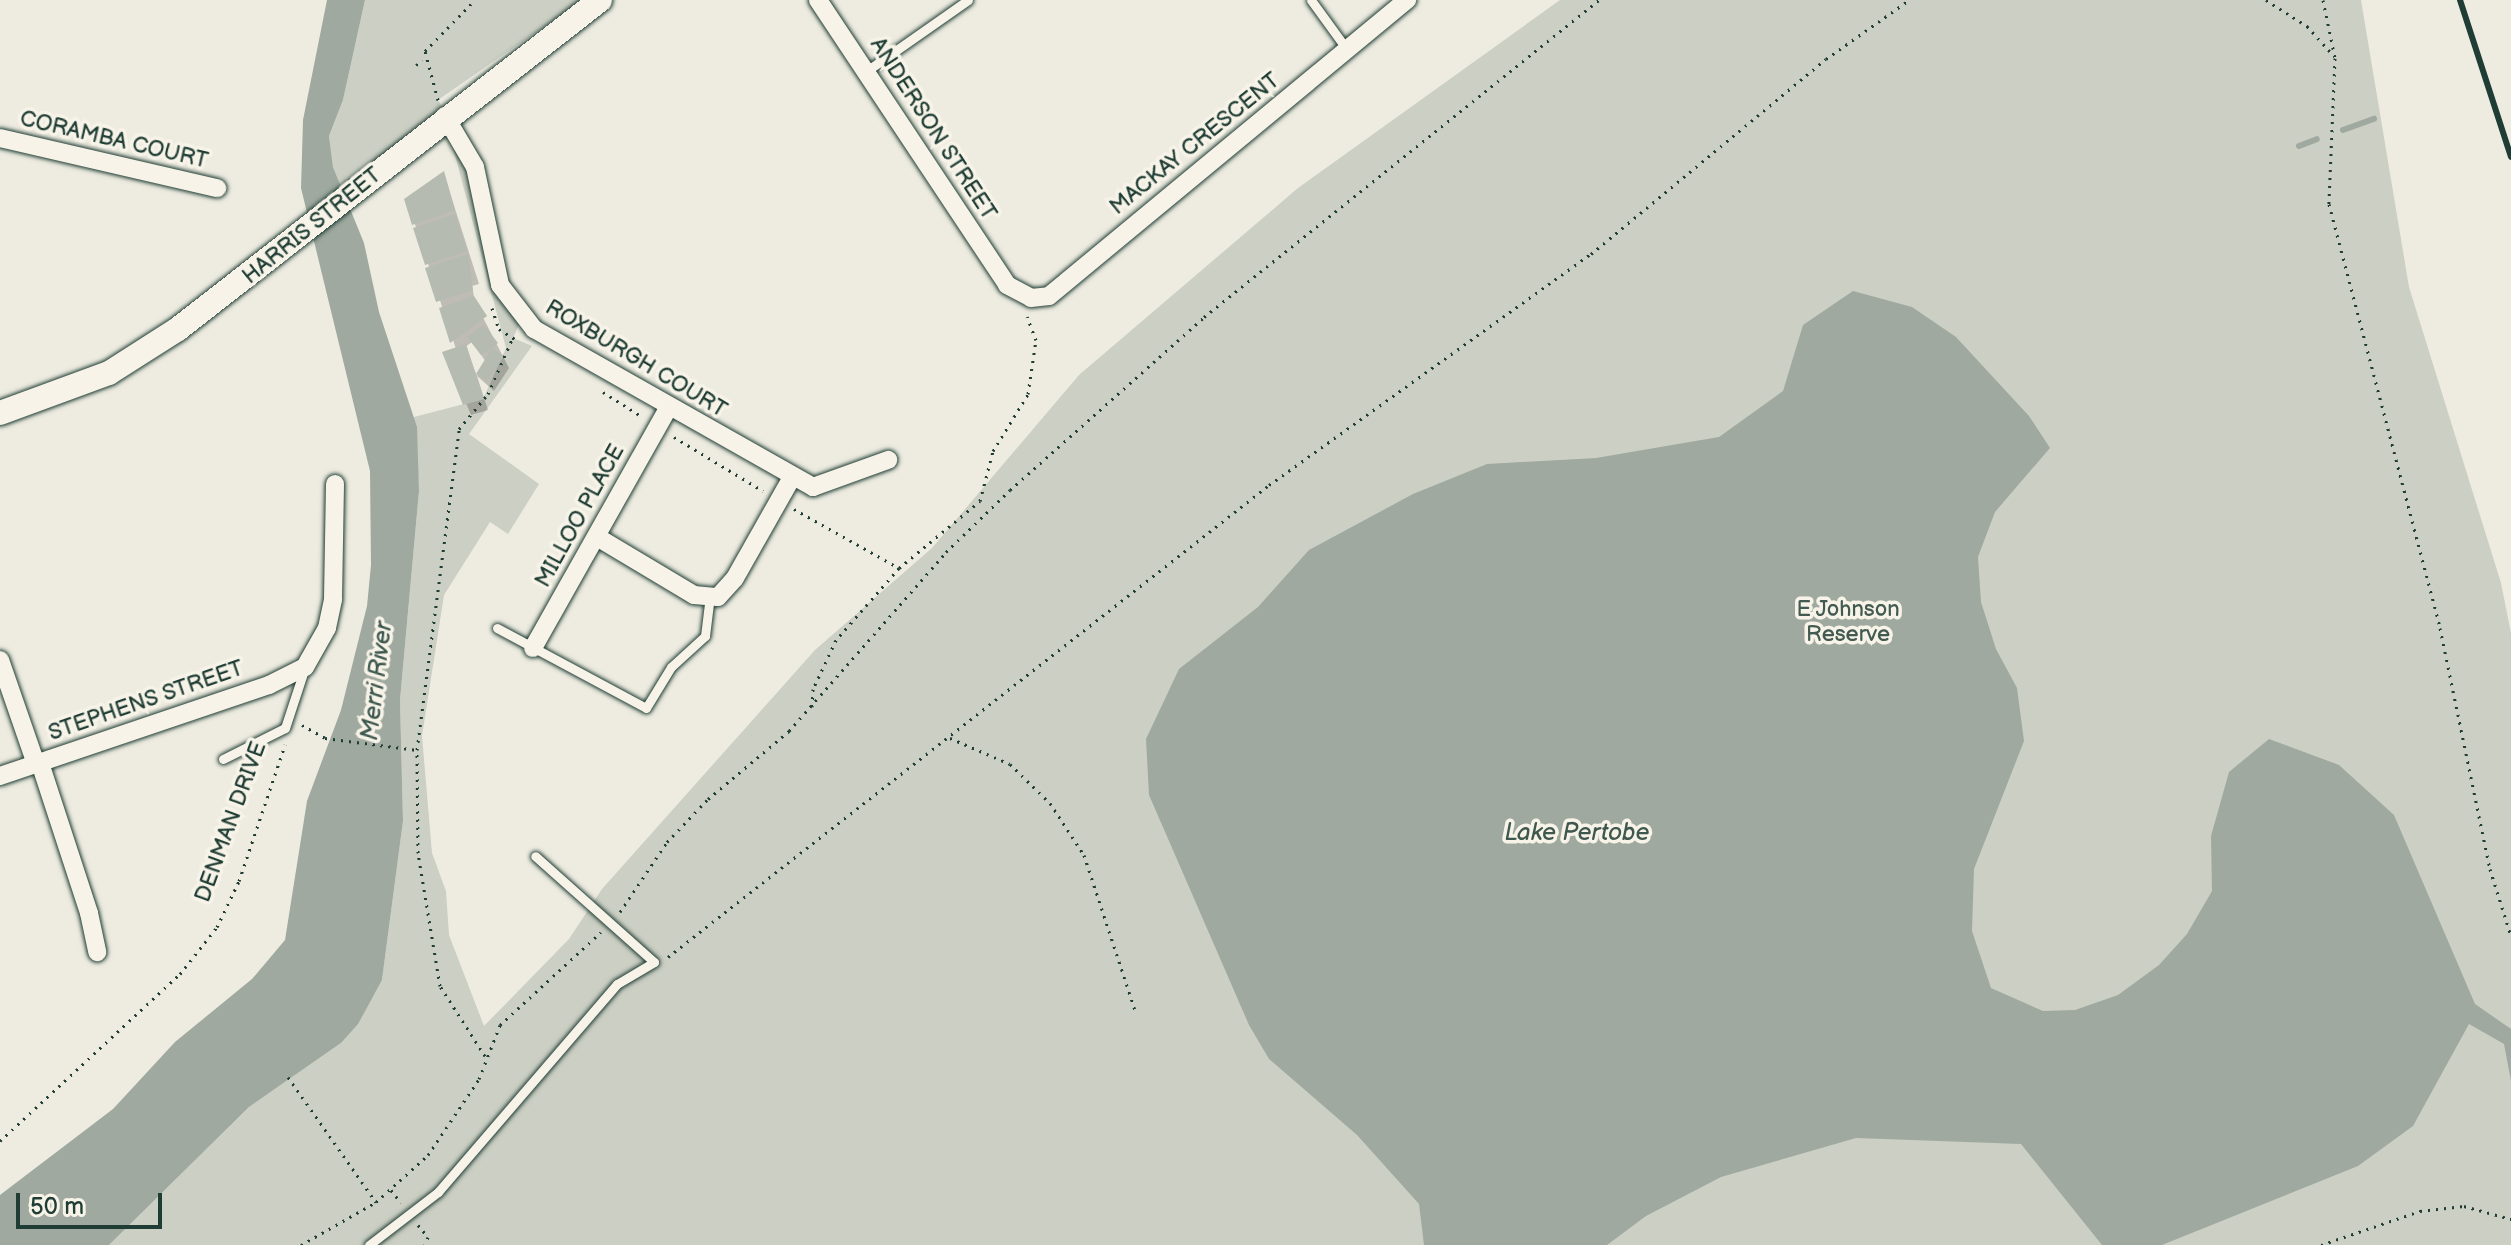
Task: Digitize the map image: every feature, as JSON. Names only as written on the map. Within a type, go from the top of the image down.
[{"type":"street","name":"HARRIS STREET","points":[[0,413],[109,373],[289,245],[369,182],[445,116],[600,0]]},
{"type":"street","name":"ANDERSON STREET","points":[[818,0],[868,70],[1012,290]]},
{"type":"street","name":"MACKAY CRESCENT","points":[[1012,290],[1049,296],[1407,0]]},
{"type":"street","name":"ROXBURGH COURT","points":[[445,116],[475,167],[500,285],[512,306],[534,329],[791,479]]},
{"type":"street","name":"CORAMBA COURT","points":[[0,138],[217,188]]},
{"type":"street","name":"MILLOO PLACE","points":[[533,648],[668,408]]},
{"type":"street","points":[[597,537],[694,595],[710,598],[730,586],[791,479],[813,487],[888,460]]},
{"type":"street","points":[[305,667],[324,635],[333,599],[335,484]]},
{"type":"street","points":[[0,660],[89,913],[97,952]]},
{"type":"street","name":"STEPHENS STREET","points":[[0,776],[269,685],[305,667]]},
{"type":"lane","points":[[868,70],[968,0]]},
{"type":"lane","points":[[1311,0],[1348,51]]},
{"type":"lane","points":[[497,628],[646,708],[671,667],[705,636],[710,598]]},
{"type":"lane","points":[[223,759],[267,740],[292,718],[305,667]]},
{"type":"lane","points":[[369,1245],[438,1192],[617,984],[654,962],[535,856]]},
{"type":"path","points":[[445,116],[423,61],[428,42],[475,0]]},
{"type":"path","points":[[649,873],[667,842],[708,799],[812,708],[946,552],[1159,355],[1599,0]]},
{"type":"path","points":[[679,953],[1269,485],[1591,254],[1826,59],[1909,0]]},
{"type":"path","points":[[2266,0],[2307,26],[2335,58]]},
{"type":"path","points":[[2323,0],[2335,58],[2329,204],[2440,628],[2490,869],[2511,936]]},
{"type":"path","points":[[416,65],[423,61]]},
{"type":"path","points":[[812,708],[813,689],[836,640],[899,568],[980,501],[993,451],[1028,394],[1036,340],[1031,321],[1017,305],[1012,290]]},
{"type":"path","points":[[485,1056],[440,986],[418,853],[417,750],[459,429],[488,394],[513,339]]},
{"type":"path","points":[[779,500],[899,568]]},
{"type":"path","points":[[292,718],[325,738],[417,750]]},
{"type":"path","name":"DENMAN DRIVE","points":[[0,1141],[180,974],[217,927],[239,881],[292,718]]},
{"type":"path","points":[[950,738],[1010,764],[1050,803],[1084,855],[1135,1010]]},
{"type":"path","points":[[301,1245],[376,1202],[428,1155],[479,1079],[485,1056],[511,1011],[575,956]]},
{"type":"path","points":[[288,1077],[376,1202]]},
{"type":"path","points":[[2321,1245],[2420,1211],[2464,1206],[2511,1219]]},
{"type":"green space","name":"E Johnson Reserve","points":[[365,0],[582,0],[438,100],[468,149],[483,216],[522,318],[513,338],[532,346],[469,434],[539,484],[508,534],[490,522],[444,595],[422,736],[432,853],[446,891],[449,935],[484,1026],[569,939],[602,889],[815,650],[932,548],[1079,375],[1298,188],[1560,0],[2361,0],[2409,287],[2501,583],[2511,633],[2511,1245],[109,1245],[249,1107],[341,1043],[382,980],[403,821],[400,700],[419,491],[414,417],[483,399],[506,348],[445,117],[346,199],[333,167],[329,136],[343,100]]},
{"type":"water","name":"Merri River","points":[[327,0],[365,0],[343,100],[329,136],[333,167],[364,243],[379,312],[417,427],[419,491],[400,700],[403,821],[382,980],[358,1024],[341,1043],[249,1107],[109,1245],[0,1245],[0,1195],[113,1109],[175,1042],[252,979],[285,940],[307,801],[341,710],[367,606],[371,565],[370,471],[301,188],[303,120]]},
{"type":"water","name":"Lake Pertobe","points":[[1853,291],[1912,307],[1956,337],[2029,416],[2050,448],[1995,512],[1978,557],[1981,602],[1996,649],[2017,688],[2024,741],[1974,869],[1972,931],[1991,988],[2043,1011],[2075,1010],[2118,995],[2159,965],[2187,934],[2212,891],[2211,836],[2229,772],[2269,739],[2339,765],[2394,815],[2475,1004],[2511,1029],[2511,1081],[2504,1044],[2469,1024],[2413,1126],[2358,1166],[2162,1245],[2102,1245],[2021,1144],[1856,1138],[1721,1177],[1646,1216],[1607,1245],[1424,1245],[1419,1204],[1357,1135],[1269,1059],[1249,1025],[1149,795],[1146,739],[1179,669],[1258,607],[1309,550],[1413,494],[1487,464],[1596,458],[1719,437],[1783,391],[1803,325]]},
{"type":"building","points":[[444,171],[455,210],[412,225],[404,199]]},
{"type":"building","points":[[455,214],[467,251],[425,265],[413,228]]},
{"type":"building","points":[[468,254],[473,290],[436,302],[425,268]]},
{"type":"building","points":[[474,296],[487,316],[450,343],[439,308]]},
{"type":"building","points":[[484,325],[498,343],[481,355],[467,337]]},
{"type":"building","points":[[466,344],[484,399],[463,405],[442,352]]},
{"type":"building","points":[[492,348],[504,356],[488,381],[476,374]]},
{"type":"waterway","points":[[2343,130],[2374,119]]},
{"type":"waterway","points":[[2299,146],[2317,139]]},
{"type":"railway","points":[[2460,0],[2511,157]]}]
